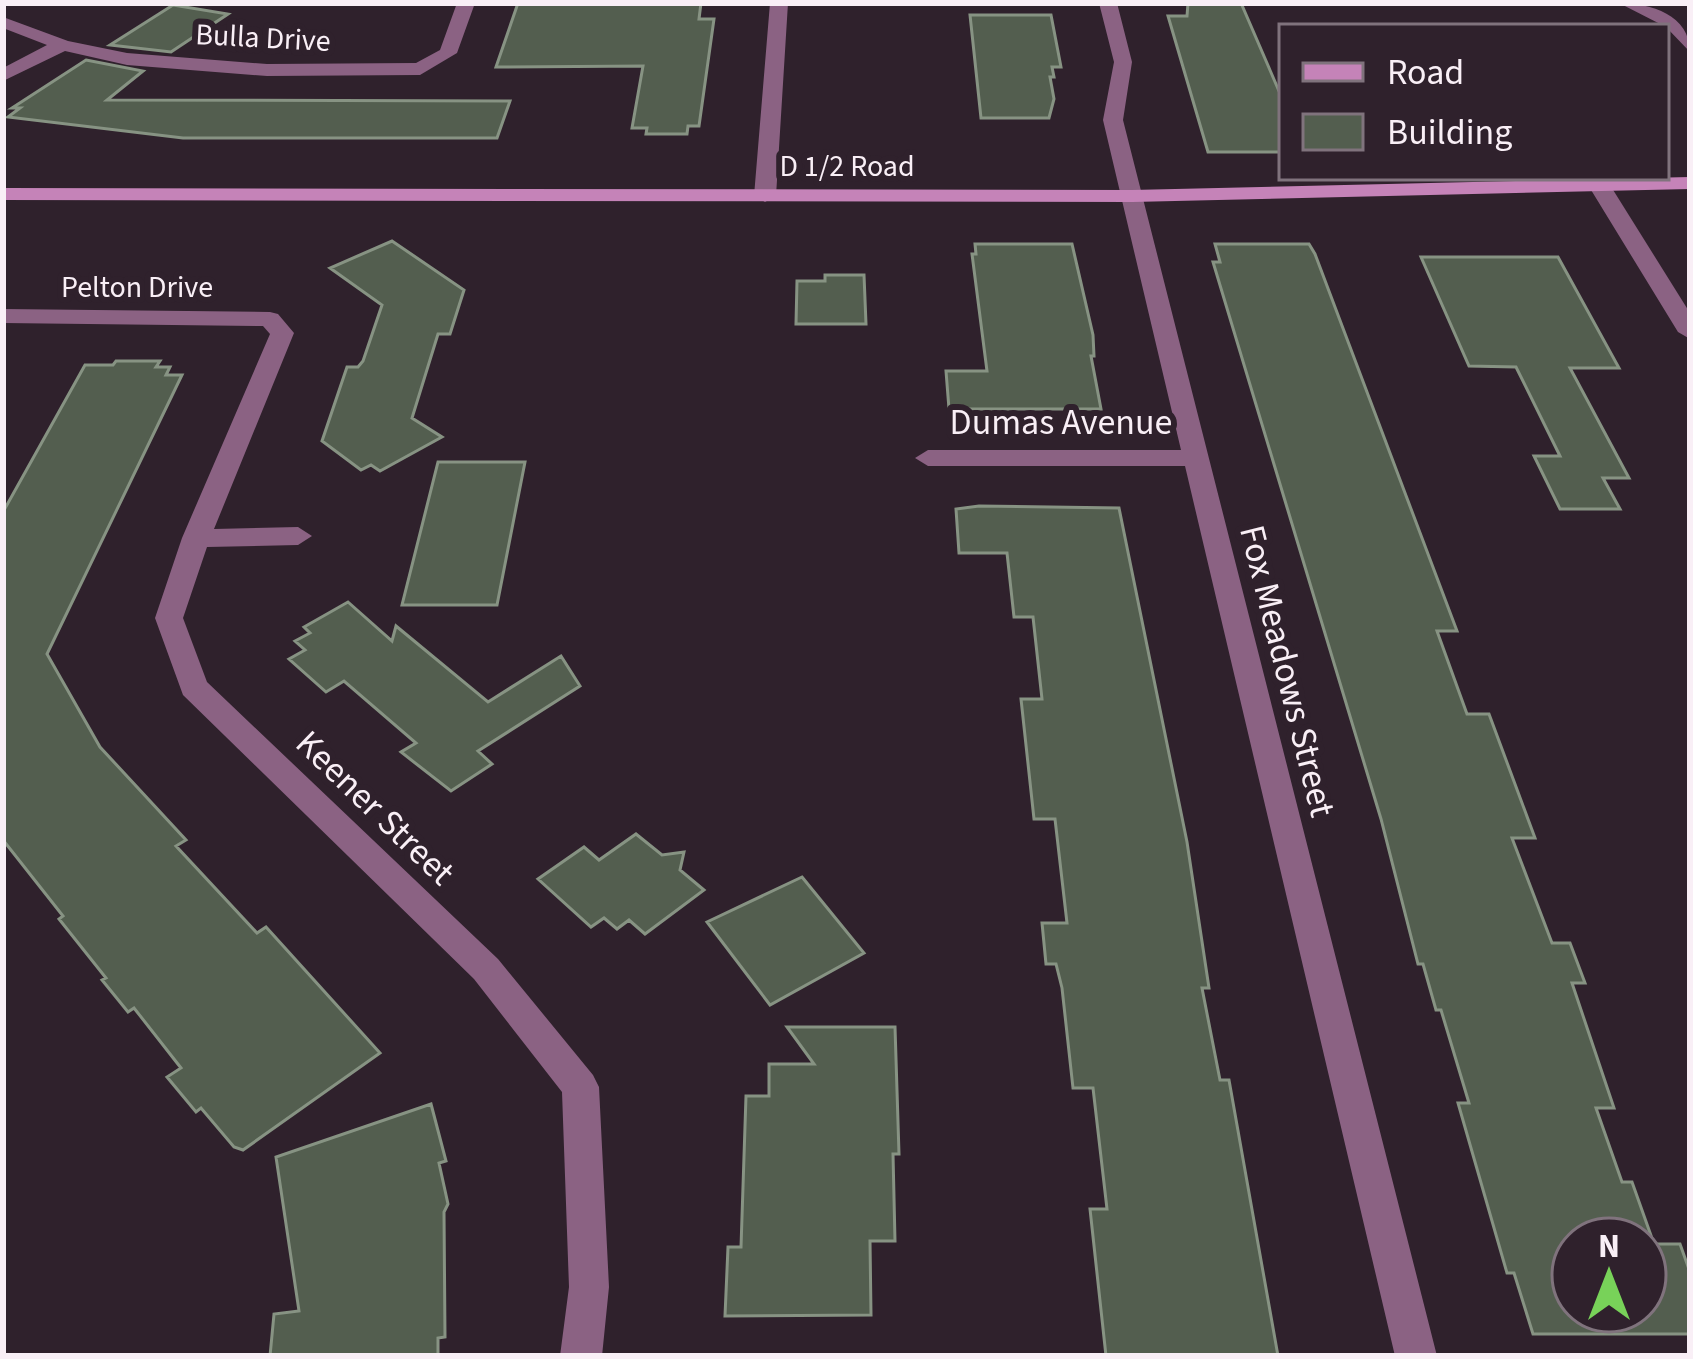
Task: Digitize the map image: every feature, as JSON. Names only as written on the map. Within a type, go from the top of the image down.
[{"type":"main road","name":"D 1/2 Road","points":[[3,194],[1132,196],[1690,183]]},
{"type":"street","name":"Bulla Drive","points":[[3,22],[63,45],[127,59],[358,73],[420,69],[448,53],[466,3]]},
{"type":"street","points":[[765,196],[779,3]]},
{"type":"street","name":"Fox Meadows Street","points":[[1108,3],[1123,62],[1113,120],[1416,1356]]},
{"type":"street","points":[[1628,3],[1674,26],[1690,46]]},
{"type":"street","points":[[3,74],[63,45]]},
{"type":"street","points":[[1599,185],[1690,332]]},
{"type":"street","name":"Pelton Drive","points":[[3,316],[271,319]]},
{"type":"street","name":"Keener Street","points":[[271,319],[282,333],[274,360],[196,538],[169,618],[194,687],[486,969],[580,1088],[589,1287],[581,1356]]},
{"type":"street","name":"Dumas Avenue","points":[[928,458],[1194,458]]},
{"type":"street","points":[[196,538],[298,536]]},
{"type":"building","points":[[518,3],[701,3],[699,19],[714,19],[699,126],[688,126],[687,134],[646,134],[647,128],[632,128],[643,66],[496,67]]},
{"type":"building","points":[[1188,3],[1241,3],[1279,91],[1279,152],[1208,152],[1168,16],[1187,16]]},
{"type":"building","points":[[173,5],[228,14],[171,52],[110,45]]},
{"type":"building","points":[[970,15],[1051,15],[1061,67],[1052,67],[1054,99],[1049,118],[981,118]]},
{"type":"building","points":[[86,60],[143,71],[107,100],[510,101],[497,138],[183,138],[8,117],[20,108],[12,108]]},
{"type":"building","points":[[392,241],[464,290],[450,334],[438,334],[412,418],[442,437],[380,471],[371,465],[361,470],[322,441],[347,367],[358,367],[363,361],[382,305],[330,268]]},
{"type":"building","points":[[975,244],[1072,244],[1093,335],[1091,356],[1101,409],[949,409],[946,371],[987,371],[972,254],[976,254]]},
{"type":"building","points":[[1215,244],[1309,244],[1315,254],[1457,631],[1437,631],[1467,714],[1489,714],[1535,838],[1512,838],[1552,943],[1570,943],[1585,983],[1572,983],[1614,1108],[1596,1108],[1622,1182],[1632,1182],[1644,1215],[1549,1215],[1549,1334],[1533,1334],[1514,1273],[1507,1273],[1458,1103],[1469,1103],[1441,1010],[1436,1010],[1423,964],[1418,964],[1381,819],[1213,262],[1220,262]]},
{"type":"building","points":[[1421,257],[1558,257],[1619,368],[1570,368],[1629,478],[1603,478],[1620,509],[1560,509],[1534,456],[1560,456],[1516,367],[1469,366]]},
{"type":"building","points":[[825,275],[864,275],[866,324],[796,324],[797,281],[825,281]]},
{"type":"building","points":[[160,361],[156,367],[170,367],[166,375],[182,375],[47,654],[100,747],[186,840],[176,846],[257,933],[266,927],[380,1053],[243,1150],[234,1147],[201,1108],[196,1112],[167,1077],[181,1068],[134,1008],[128,1012],[102,980],[106,978],[59,919],[63,916],[3,840],[3,512],[85,365]]},
{"type":"building","points":[[438,462],[525,462],[497,605],[402,605]]},
{"type":"building","points":[[1119,508],[1187,842],[1209,988],[1202,988],[1220,1080],[1229,1080],[1278,1356],[1106,1356],[1090,1209],[1107,1209],[1093,1088],[1073,1088],[1062,988],[1056,964],[1046,964],[1042,923],[1067,923],[1055,819],[1034,819],[1021,699],[1042,699],[1033,617],[1014,617],[1007,553],[959,553],[956,509]]},
{"type":"building","points":[[348,602],[392,641],[396,626],[488,702],[561,656],[580,686],[478,751],[492,764],[451,791],[401,752],[416,743],[344,681],[326,692],[289,659],[305,650],[295,641],[310,633],[304,627]]},
{"type":"building","points":[[636,834],[662,855],[684,852],[680,870],[704,890],[645,934],[629,920],[617,929],[604,918],[591,927],[538,879],[584,847],[599,860]]},
{"type":"building","points":[[802,877],[864,953],[770,1005],[707,922]]},
{"type":"building","points":[[787,1027],[895,1027],[899,1154],[893,1154],[895,1241],[870,1241],[871,1315],[725,1316],[728,1247],[741,1247],[746,1096],[769,1096],[769,1064],[814,1064]]},
{"type":"building","points":[[431,1104],[446,1161],[439,1163],[448,1204],[444,1212],[445,1337],[438,1338],[438,1356],[270,1356],[274,1314],[299,1311],[276,1157]]},
{"type":"building","points":[[1669,1244],[1680,1244],[1690,1272],[1690,1334],[1669,1334]]}]
